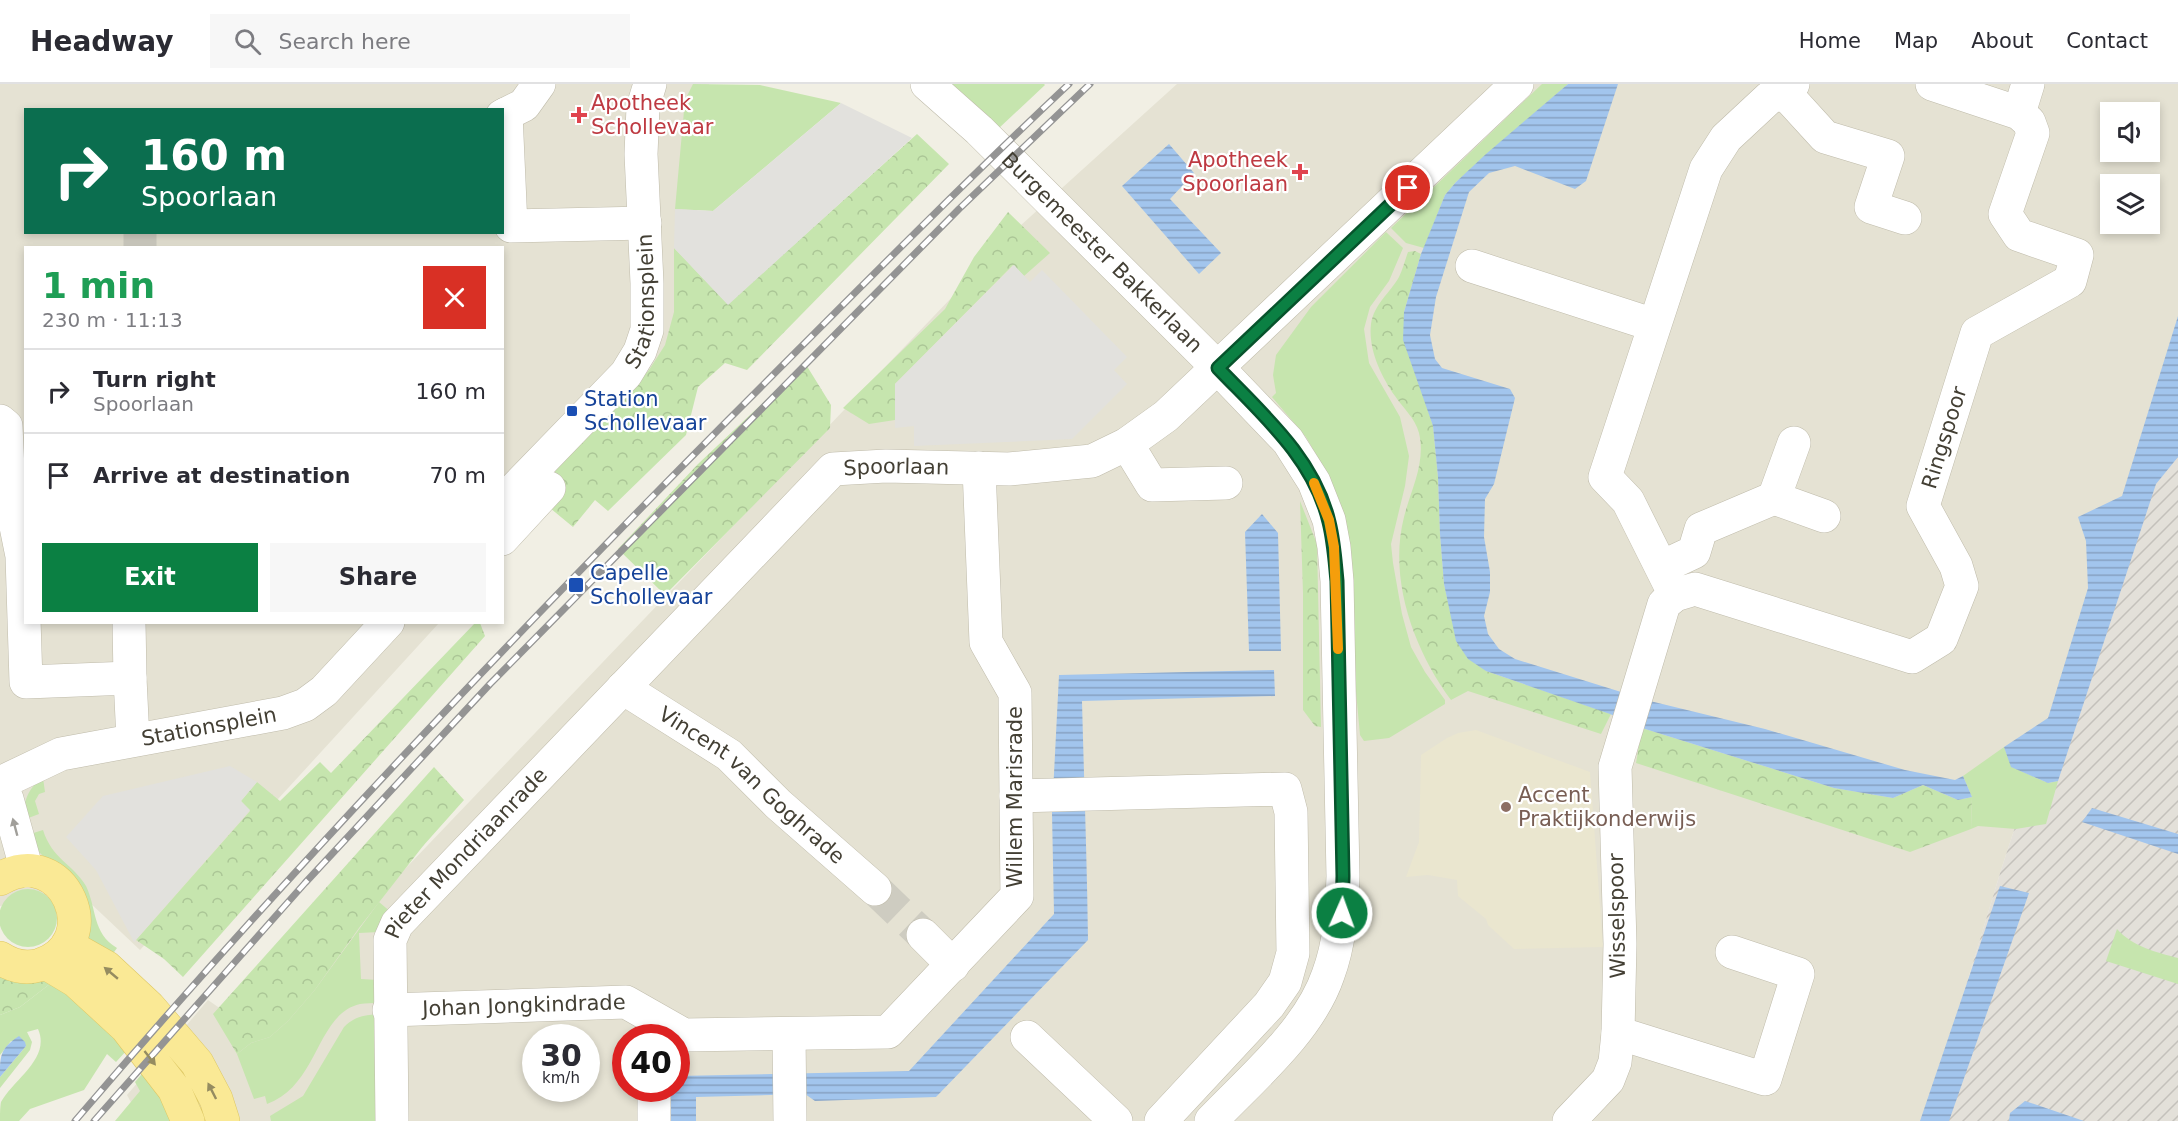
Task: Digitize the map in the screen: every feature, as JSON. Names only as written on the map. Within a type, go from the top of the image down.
[{"type":"main road","points":[[7,875],[40,872],[62,885],[69,896],[74,908],[73,934],[56,954]]},
{"type":"main road","points":[[56,954],[76,981],[126,1027],[174,1089],[188,1121]]},
{"type":"main road","points":[[0,958],[24,967],[56,954],[82,956],[106,967],[149,1007],[197,1063],[216,1099],[224,1121]]},
{"type":"street","points":[[539,84],[524,105],[504,115],[511,226],[645,224]]},
{"type":"street","name":"Stationsplein","points":[[504,500],[626,374],[640,351],[647,330],[641,154],[643,106],[650,84]]},
{"type":"street","name":"Burgemeester Bakkerlaan","points":[[927,84],[979,130],[1288,441],[1314,482],[1329,520],[1337,581],[1342,913],[1328,976],[1310,1011],[1285,1044],[1211,1121]]},
{"type":"street","name":"Spoorlaan","points":[[623,688],[833,469],[886,466],[1009,469],[1092,461],[1128,444],[1166,416],[1218,368],[1517,84]]},
{"type":"street","name":"Ringspoor","points":[[1668,581],[1912,657],[1941,639],[1962,586],[1956,566],[1923,506],[1977,333],[2070,281],[2077,255],[2019,235],[2005,214],[2032,133],[2024,98],[1932,84]]},
{"type":"street","points":[[1824,516],[1774,498],[1701,529],[1694,552],[1668,581],[1628,501],[1605,477],[1706,169],[1726,138],[1769,98],[1789,88],[1825,137],[1888,156],[1871,207],[1905,218]]},
{"type":"street","points":[[1472,266],[1654,325]]},
{"type":"street","points":[[0,422],[6,426],[9,492],[22,556],[24,619]]},
{"type":"street","points":[[1774,498],[1794,443]]},
{"type":"street","points":[[1128,444],[1152,485],[1226,483]]},
{"type":"street","name":"Willem Marisrade","points":[[953,964],[1017,896],[1015,693],[986,642],[979,468]]},
{"type":"street","points":[[504,538],[549,488]]},
{"type":"street","name":"Wisselspoor","points":[[1569,1121],[1608,1080],[1615,1062],[1620,944],[1615,767],[1636,690],[1665,604],[1668,581]]},
{"type":"street","points":[[24,624],[26,682],[130,678]]},
{"type":"street","points":[[129,624],[134,740]]},
{"type":"street","name":"Stationsplein","points":[[0,783],[61,754],[283,713],[305,705],[324,691],[386,624]]},
{"type":"street","name":"Pieter Mondriaanrade","points":[[392,1121],[390,940],[397,924],[623,688]]},
{"type":"street","name":"Vincent van Goghrade","points":[[623,688],[729,754],[778,804],[875,889]]},
{"type":"street","points":[[0,783],[7,799],[7,875]]},
{"type":"street","points":[[1016,796],[1285,789],[1291,812],[1293,953],[1285,982],[1269,1005],[1161,1121]]},
{"type":"street","points":[[923,935],[953,964]]},
{"type":"street","points":[[1618,1033],[1765,1079],[1798,974],[1732,952]]},
{"type":"street","name":"Johan Jongkindrade","points":[[690,1035],[888,1032],[953,964]]},
{"type":"street","name":"Johan Jongkindrade","points":[[389,1010],[626,1002],[649,1024]]},
{"type":"street","points":[[789,1035],[789,1096]]},
{"type":"street","points":[[1027,1037],[1116,1121]]},
{"type":"street","points":[[654,1102],[654,1121]]},
{"type":"shaded area","points":[[0,84],[709,84],[683,355],[504,551],[504,246],[24,246],[24,624],[438,624],[140,950],[86,899],[0,906]]},
{"type":"shaded area","points":[[1177,84],[2178,84],[2178,329],[2001,870],[1925,1121],[141,1121],[127,1095],[208,1000],[251,1030],[1020,226]]},
{"type":"shaded area","points":[[841,103],[912,138],[728,305],[674,248],[675,209],[713,211]]},
{"type":"shaded area","points":[[1014,265],[1030,282],[1042,270],[1127,357],[1114,370],[1127,384],[1072,439],[914,446],[914,426],[895,428],[895,384]]},
{"type":"shaded area","points":[[2178,329],[2178,1121],[1925,1121],[2001,870]]},
{"type":"shaded area","name":"Accent Praktijkonderwijs","points":[[1476,730],[1590,772],[1603,947],[1514,949],[1488,925],[1486,919],[1458,896],[1457,880],[1428,875],[1406,877],[1419,842],[1421,755],[1458,733]]},
{"type":"shaded area","points":[[230,766],[257,782],[241,801],[250,810],[134,942],[96,870],[66,837],[103,796]]},
{"type":"green space","points":[[693,84],[760,85],[841,103],[713,211],[675,209],[685,100]]},
{"type":"green space","points":[[951,84],[1044,84],[1045,85],[998,129]]},
{"type":"green space","points":[[1542,84],[1568,84],[1456,182],[1445,195],[1424,248],[1406,243],[1391,228]]},
{"type":"green space","points":[[917,134],[949,164],[747,370],[725,363],[698,387],[686,435],[608,511],[595,500],[573,527],[550,508],[542,482],[627,395],[649,370],[665,345],[674,312],[674,248],[728,304]]},
{"type":"green space","points":[[1008,212],[1050,253],[1024,276],[1013,265],[895,384],[895,420],[869,424],[843,408],[945,309],[974,257]]},
{"type":"green space","points":[[1386,232],[1403,248],[1389,281],[1370,307],[1364,329],[1369,363],[1400,417],[1409,456],[1405,486],[1391,544],[1393,563],[1402,614],[1411,647],[1445,700],[1445,704],[1389,738],[1364,741],[1360,735],[1352,648],[1329,477],[1306,437],[1272,397],[1276,393],[1273,375],[1276,355],[1311,307]]},
{"type":"green space","points":[[1415,251],[1421,254],[1404,312],[1423,394],[1433,426],[1444,584],[1450,611],[1486,671],[1611,714],[1601,734],[1468,691],[1451,700],[1426,659],[1416,636],[1402,589],[1399,565],[1404,517],[1417,476],[1421,444],[1415,423],[1380,371],[1371,333],[1375,310],[1399,277],[1408,252]]},
{"type":"green space","points":[[805,363],[831,405],[830,428],[665,595],[618,549],[698,464]]},
{"type":"green space","points":[[1300,501],[1317,544],[1321,727],[1315,726],[1303,710]]},
{"type":"green space","points":[[474,624],[480,624],[485,636],[183,977],[164,959],[136,940],[250,811],[241,801],[257,782],[280,801],[320,762],[331,773]]},
{"type":"green space","points":[[1642,728],[1834,788],[1893,798],[1923,785],[1958,800],[1972,797],[1971,829],[1910,852],[1636,763]]},
{"type":"green space","points":[[2004,747],[2012,767],[2048,783],[2058,781],[2046,824],[2016,829],[1978,826],[1971,829],[1972,797],[1963,776]]},
{"type":"green space","points":[[434,767],[464,800],[423,846],[359,928],[314,991],[288,1021],[270,1037],[251,1043],[237,1054],[213,1014]]},
{"type":"green space","points":[[43,778],[45,792],[39,794],[35,801],[39,814],[23,820],[27,796]]},
{"type":"green space","points":[[43,830],[57,855],[81,878],[86,886],[99,928],[109,942],[117,948],[109,959],[91,946],[49,862],[31,844],[27,835]]},
{"type":"green space","points":[[28,889],[39,891],[52,902],[57,918],[55,929],[44,942],[28,947],[17,945],[4,934],[-1,918],[1,907],[12,894]]},
{"type":"green space","points":[[379,902],[392,913],[379,932],[359,933],[361,979],[378,980],[379,1003],[360,1004],[346,1010],[334,1021],[308,1067],[284,1095],[267,1104],[265,1096],[254,1099],[237,1054],[251,1043],[270,1037],[288,1021],[314,991]]},
{"type":"green space","points":[[2117,929],[2138,945],[2178,958],[2178,984],[2106,961]]},
{"type":"green space","points":[[0,973],[55,980],[20,1007],[0,1015]]},
{"type":"green space","points":[[55,980],[128,1049],[116,1062],[107,1054],[84,1090],[30,1109],[19,1121],[0,1121],[1,1102],[35,1059],[41,1040],[38,1029],[27,1032],[32,1042],[30,1050],[0,1088],[0,1077],[26,1046],[11,1041],[0,1055],[0,1015],[20,1007]]},
{"type":"green space","points":[[379,1014],[382,1121],[271,1121],[270,1116],[303,1096],[344,1027],[360,1017]]},
{"type":"green space","points":[[146,1069],[179,1121],[115,1121],[140,1091],[135,1082]]},
{"type":"water","points":[[1568,84],[1618,84],[1586,181],[1575,189],[1515,166],[1489,173],[1469,192],[1436,297],[1430,335],[1435,359],[1442,368],[1510,389],[1515,398],[1494,484],[1485,499],[1484,537],[1490,572],[1490,592],[1484,616],[1488,634],[1499,649],[1515,659],[1650,701],[1765,729],[1905,770],[1955,780],[1963,776],[1972,797],[1958,800],[1923,785],[1893,798],[1834,788],[1642,728],[1610,714],[1486,671],[1468,659],[1456,641],[1444,584],[1433,426],[1403,340],[1404,312],[1421,254],[1445,195],[1486,154]]},
{"type":"water","points":[[1169,144],[1194,173],[1170,199],[1221,253],[1199,274],[1122,186]]},
{"type":"water","points":[[2178,316],[2178,457],[2156,484],[2058,781],[2048,783],[2011,767],[2004,747],[2048,718],[2088,588],[2086,541],[2078,517],[2122,496]]},
{"type":"water","points":[[1262,514],[1278,533],[1281,651],[1249,651],[1245,532]]},
{"type":"water","points":[[1274,670],[1275,696],[1082,701],[1088,940],[936,1097],[815,1101],[805,1094],[696,1097],[696,1121],[670,1121],[669,1102],[690,1102],[690,1076],[909,1071],[1054,914],[1052,813],[1059,675]]},
{"type":"water","points":[[2092,808],[2178,834],[2178,854],[2082,822]]},
{"type":"water","points":[[2000,886],[2029,893],[1949,1121],[1920,1121]]},
{"type":"water","points":[[19,1036],[26,1046],[0,1077],[2,1053]]},
{"type":"water","points":[[2025,1101],[2084,1121],[2009,1121],[2010,1113]]},
{"type":"tunnel","points":[[140,234],[140,246]]},
{"type":"tunnel","points":[[875,889],[923,935]]},
{"type":"railway","points":[[75,1121],[314,852],[561,590],[940,208],[1069,84]]},
{"type":"railway","points":[[94,1121],[305,883],[490,684],[959,209],[1090,84]]},
{"type":"slow traffic","points":[[1314,483],[1329,520],[1334,547],[1338,649]]},
{"type":"place","name":"Apotheek Schollevaar","points":[[579,115]]},
{"type":"place","name":"Apotheek Spoorlaan","points":[[1300,172]]},
{"type":"place","name":"Station Schollevaar","points":[[572,411]]},
{"type":"place","name":"Capelle Schollevaar","points":[[576,585]]},
{"type":"place","name":"Accent Praktijkonderwijs","points":[[1506,807]]},
{"type":"route","points":[[1342,913],[1337,581],[1329,520],[1314,482],[1288,441],[1218,368],[1408,188]]}]
